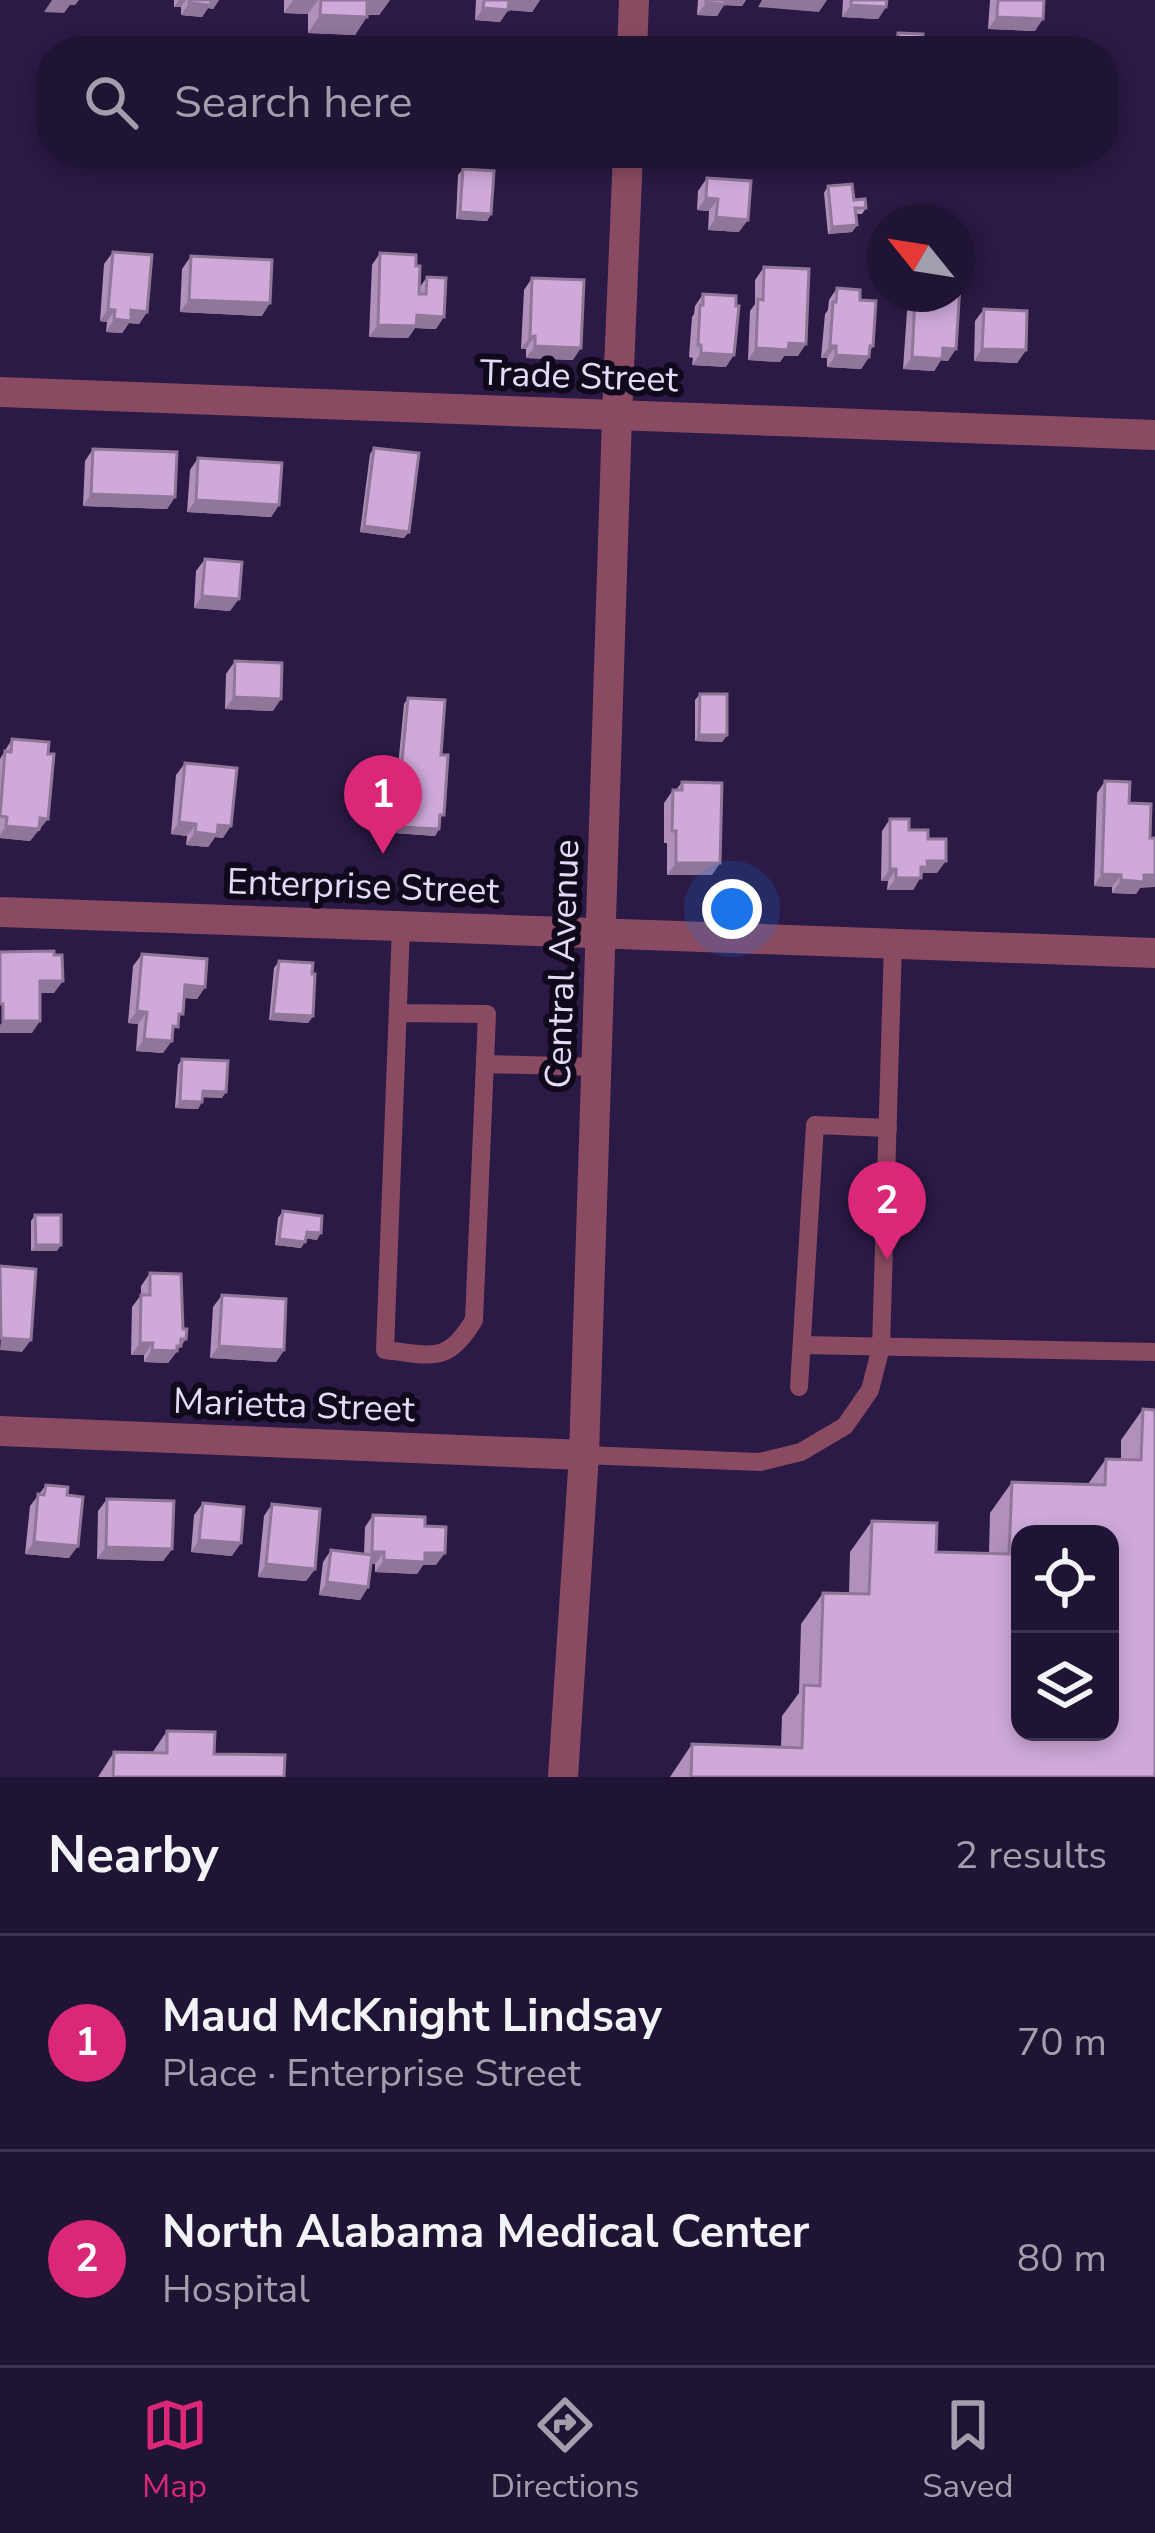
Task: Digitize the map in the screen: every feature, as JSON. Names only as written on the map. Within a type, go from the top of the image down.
[{"type":"street","points":[[633,36],[634,0]]},
{"type":"street","name":"Central Avenue","points":[[563,1777],[584,1455],[627,168]]},
{"type":"street","name":"Trade Street","points":[[0,392],[1155,435]]},
{"type":"street","name":"Enterprise Street","points":[[0,912],[1155,953]]},
{"type":"street","name":"Marietta Street","points":[[0,1431],[584,1455]]},
{"type":"lane","points":[[398,1013],[488,1014],[474,1320],[460,1343],[439,1355],[386,1351],[401,926]]},
{"type":"lane","points":[[584,1455],[760,1462],[800,1453],[845,1426],[870,1390],[881,1347],[893,944]]},
{"type":"lane","points":[[485,1064],[597,1067]]},
{"type":"lane","points":[[799,1387],[815,1125],[888,1127]]},
{"type":"lane","points":[[802,1346],[1155,1352]]},
{"type":"building","points":[[321,0],[367,0],[367,17],[320,15]]},
{"type":"building","points":[[484,0],[509,0],[508,10],[483,8]]},
{"type":"building","points":[[851,0],[887,0],[886,7],[851,5]]},
{"type":"building","points":[[998,0],[1044,0],[1043,19],[997,17]]},
{"type":"building","points":[[463,169],[494,171],[491,214],[460,212]]},
{"type":"building","points":[[707,178],[751,181],[748,220],[716,217],[718,199],[706,198]]},
{"type":"building","points":[[852,184],[854,200],[865,199],[866,208],[855,208],[857,225],[832,227],[828,186]]},
{"type":"building","points":[[113,252],[152,255],[147,312],[131,310],[131,321],[114,319],[115,310],[108,309]]},
{"type":"building","points":[[380,253],[416,255],[419,294],[426,294],[427,277],[446,278],[444,317],[417,315],[416,326],[378,325]]},
{"type":"building","points":[[191,256],[272,260],[270,303],[189,300]]},
{"type":"building","points":[[764,267],[809,269],[806,344],[789,343],[788,350],[756,348]]},
{"type":"building","points":[[532,278],[584,280],[581,348],[535,346],[535,336],[530,337]]},
{"type":"building","points":[[837,288],[860,290],[867,312],[875,312],[869,357],[836,355],[836,346],[830,346]]},
{"type":"building","points":[[703,294],[736,296],[734,355],[701,353]]},
{"type":"building","points":[[984,309],[1027,311],[1026,350],[982,349]]},
{"type":"building","points":[[914,312],[958,312],[956,349],[943,348],[942,359],[912,357]]},
{"type":"building","points":[[374,448],[419,453],[409,532],[364,526]]},
{"type":"building","points":[[93,449],[177,452],[175,497],[91,494]]},
{"type":"building","points":[[198,458],[282,463],[279,505],[196,500]]},
{"type":"building","points":[[205,559],[242,562],[239,599],[202,596]]},
{"type":"building","points":[[235,661],[282,663],[281,699],[234,697]]},
{"type":"building","points":[[700,694],[727,694],[727,735],[699,735]]},
{"type":"building","points":[[408,698],[445,700],[441,755],[448,755],[439,829],[399,827]]},
{"type":"building","points":[[12,739],[49,742],[48,754],[54,754],[48,819],[40,818],[39,829],[6,826],[7,817],[0,816],[5,751],[11,752]]},
{"type":"building","points":[[185,763],[237,768],[231,826],[218,825],[217,835],[195,832],[196,824],[179,822]]},
{"type":"building","points":[[1105,781],[1130,782],[1129,803],[1151,804],[1155,875],[1144,875],[1144,882],[1102,874]]},
{"type":"building","points":[[682,782],[722,783],[720,863],[676,863],[673,790],[682,790]]},
{"type":"building","points":[[890,819],[909,819],[909,830],[928,830],[928,839],[946,839],[946,861],[927,861],[928,867],[921,867],[921,878],[896,878],[896,869],[890,869]]},
{"type":"building","points":[[54,951],[62,955],[63,981],[40,981],[40,1021],[3,1021],[0,952]]},
{"type":"building","points":[[142,954],[207,959],[205,987],[185,985],[183,1014],[179,1014],[178,1027],[173,1026],[172,1041],[144,1039],[147,1012],[137,1011]]},
{"type":"building","points":[[279,961],[313,963],[313,1016],[273,1014]]},
{"type":"building","points":[[182,1059],[228,1061],[226,1092],[203,1091],[202,1102],[180,1101]]},
{"type":"building","points":[[283,1211],[322,1216],[321,1233],[307,1232],[305,1242],[279,1239]]},
{"type":"building","points":[[35,1215],[61,1215],[61,1245],[36,1245]]},
{"type":"building","points":[[0,1266],[36,1269],[31,1340],[1,1338]]},
{"type":"building","points":[[150,1273],[181,1274],[183,1329],[187,1329],[177,1351],[152,1350],[153,1343],[140,1343],[141,1295],[150,1295]]},
{"type":"building","points":[[222,1295],[286,1299],[284,1350],[219,1346]]},
{"type":"building","points":[[1143,1409],[1155,1410],[1155,1777],[691,1777],[692,1744],[802,1748],[804,1685],[820,1686],[823,1593],[869,1594],[872,1521],[937,1523],[936,1552],[1009,1554],[1012,1482],[1105,1485],[1106,1459],[1141,1460]]},
{"type":"building","points":[[46,1485],[68,1487],[67,1495],[83,1497],[78,1546],[34,1542],[38,1494],[44,1495]]},
{"type":"building","points":[[107,1499],[174,1501],[172,1549],[106,1547]]},
{"type":"building","points":[[203,1503],[244,1507],[241,1543],[199,1540]]},
{"type":"building","points":[[272,1504],[320,1509],[315,1569],[266,1564]]},
{"type":"building","points":[[373,1515],[425,1517],[425,1526],[446,1527],[445,1553],[425,1553],[425,1562],[384,1560],[384,1552],[372,1552]]},
{"type":"building","points":[[331,1550],[372,1555],[368,1587],[327,1582]]},
{"type":"building","points":[[167,1731],[215,1732],[214,1754],[285,1755],[284,1777],[113,1777],[114,1752],[167,1753]]},
{"type":"place","name":"Maud McKnight Lindsay","points":[[383,854]]},
{"type":"place","name":"North Alabama Medical Center","points":[[887,1260]]}]
